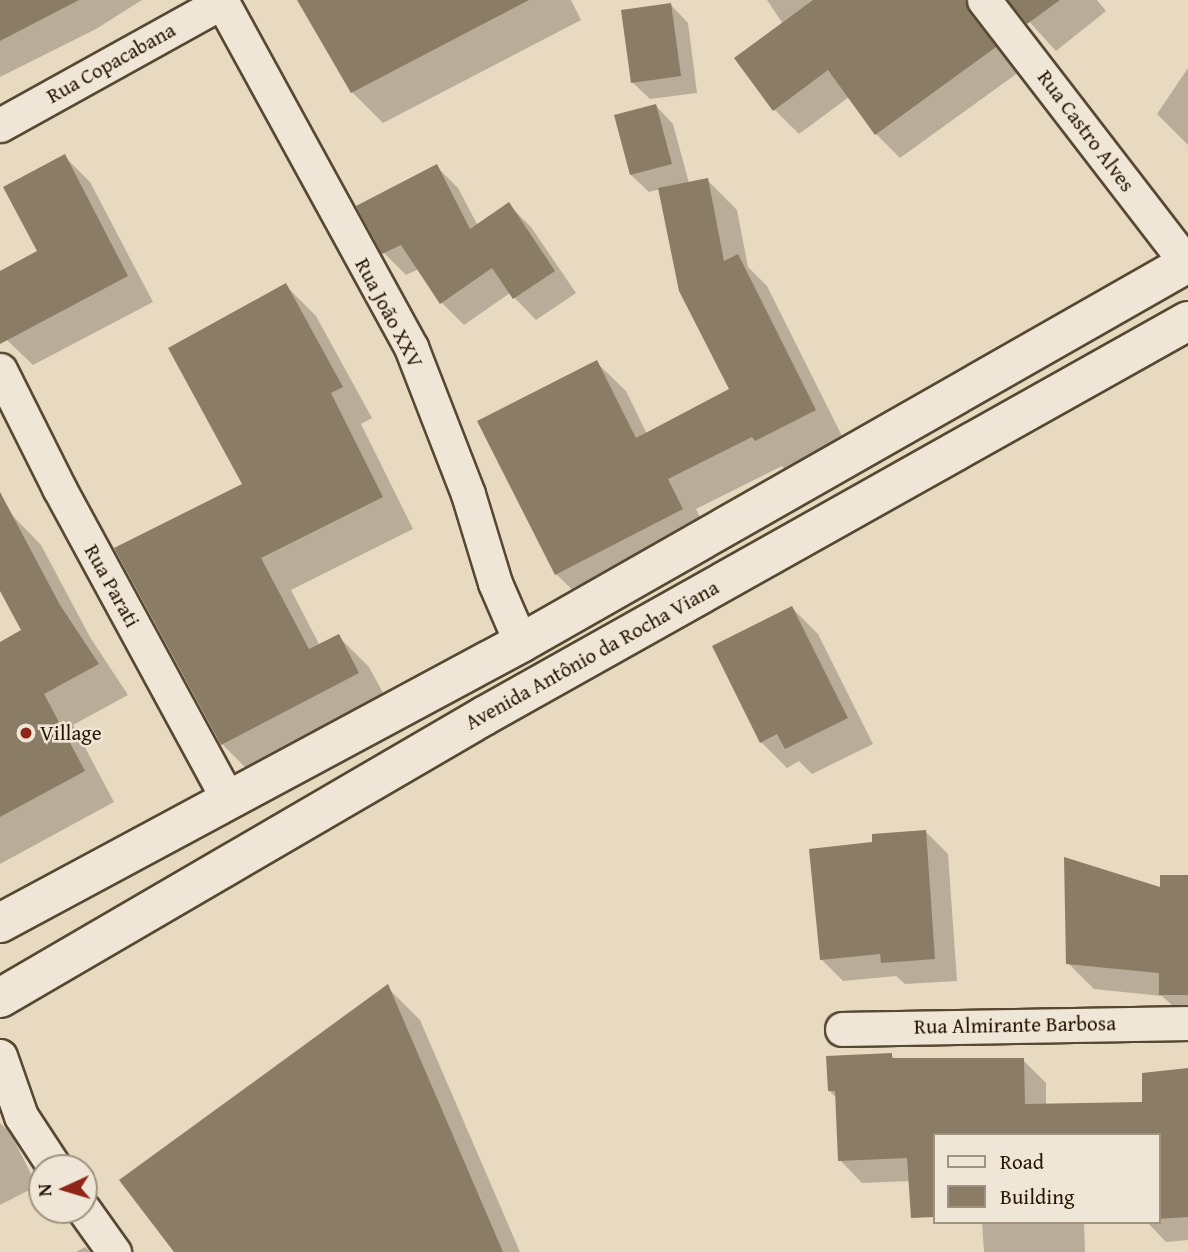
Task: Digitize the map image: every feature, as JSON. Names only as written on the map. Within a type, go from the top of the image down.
[{"type":"main road","points":[[0,923],[521,643],[1187,263]]},
{"type":"main road","name":"Avenida Antônio da Rocha Viana","points":[[0,998],[484,716],[1188,321]]},
{"type":"street","name":"Rua Castro Alves","points":[[984,0],[1187,263]]},
{"type":"street","name":"Rua Copacabana","points":[[0,125],[222,1]]},
{"type":"street","name":"Rua João XXV","points":[[222,1],[411,347],[468,494],[495,583],[521,643]]},
{"type":"street","name":"Rua Parati","points":[[0,370],[58,488],[228,799]]},
{"type":"street","name":"Rua Almirante Barbosa","points":[[842,1029],[1188,1023]]},
{"type":"street","points":[[0,1056],[10,1107],[45,1154]]},
{"type":"street","points":[[94,1224],[114,1252]]},
{"type":"building","points":[[0,0],[79,0],[0,41]]},
{"type":"building","points":[[297,0],[529,0],[351,93]]},
{"type":"building","points":[[813,0],[965,0],[969,12],[996,47],[875,135],[828,70],[773,111],[734,58]]},
{"type":"building","points":[[1008,0],[1060,0],[1027,24]]},
{"type":"building","points":[[671,3],[681,76],[631,83],[621,10]]},
{"type":"building","points":[[656,104],[672,164],[630,175],[614,115]]},
{"type":"building","points":[[65,154],[128,276],[0,344],[0,271],[37,251],[3,187]]},
{"type":"building","points":[[437,164],[470,229],[509,202],[555,271],[513,299],[492,268],[440,304],[401,245],[382,254],[356,206]]},
{"type":"building","points":[[708,178],[724,261],[738,254],[816,410],[755,441],[752,437],[668,479],[683,509],[555,575],[477,421],[597,360],[636,438],[729,389],[679,291],[658,188]]},
{"type":"building","points":[[286,283],[343,387],[331,393],[383,497],[261,558],[309,649],[339,634],[359,673],[221,745],[114,548],[242,484],[168,348]]},
{"type":"building","points":[[0,492],[60,605],[99,664],[44,694],[85,771],[0,817],[0,642],[21,630],[0,591]]},
{"type":"building","points":[[792,606],[848,718],[785,749],[777,734],[760,743],[712,646]]},
{"type":"building","points":[[926,830],[935,959],[881,963],[880,954],[820,960],[809,849],[872,842],[872,834]]},
{"type":"building","points":[[1064,857],[1160,887],[1160,875],[1188,875],[1188,995],[1159,995],[1159,973],[1066,964]]},
{"type":"building","points":[[388,984],[503,1252],[174,1252],[119,1180]]},
{"type":"building","points":[[892,1053],[892,1058],[1024,1058],[1025,1104],[1142,1102],[1142,1073],[1188,1068],[1188,1217],[1160,1219],[1160,1133],[932,1133],[932,1217],[911,1218],[907,1158],[838,1161],[835,1091],[828,1091],[826,1056]]},
{"type":"place","name":"Village","points":[[26,733]]}]
